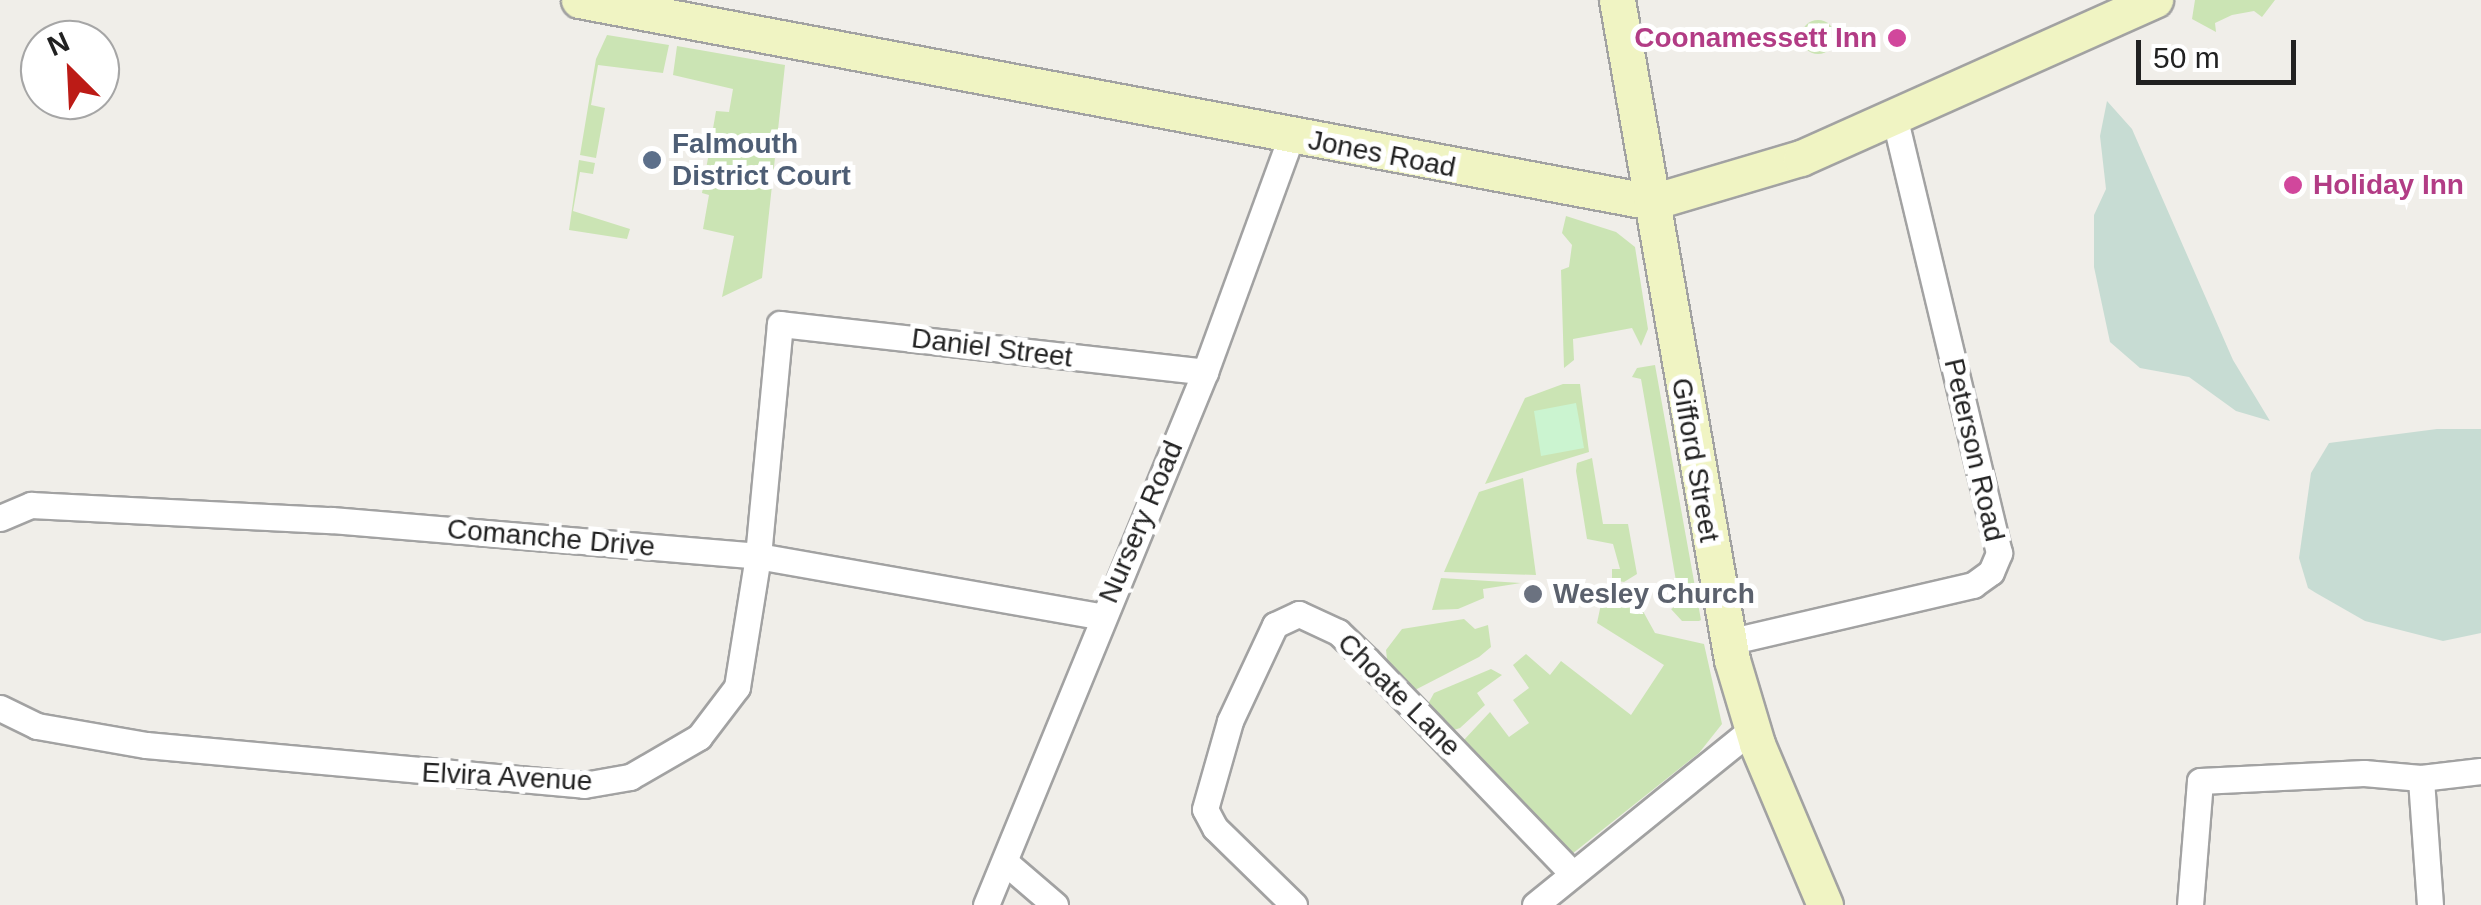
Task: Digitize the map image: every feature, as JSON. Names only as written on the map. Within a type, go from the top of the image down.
[{"type":"main road","name":"Jones Road","points":[[579,0],[645,6],[1291,136],[1652,202],[1726,183],[1895,120],[2155,0]]},
{"type":"main road","name":"Gifford Street","points":[[1616,0],[1728,642],[1752,729],[1826,905]]},
{"type":"street","name":"Peterson Road","points":[[1728,642],[1974,585],[1992,572],[1999,553],[1895,120]]},
{"type":"street","name":"Nursery Road","points":[[986,905],[1100,616],[1205,372],[1291,136]]},
{"type":"street","name":"Daniel Street","points":[[780,324],[1205,372]]},
{"type":"street","name":"Elvira Avenue","points":[[0,708],[37,726],[146,745],[362,768],[608,782],[677,753],[729,703],[744,662],[780,324]]},
{"type":"street","name":"Comanche Drive","points":[[0,518],[31,505],[276,517],[758,556],[1100,616]]},
{"type":"street","name":"Choate Lane","points":[[1294,905],[1215,828],[1205,808],[1230,721],[1274,626],[1299,614],[1348,641],[1571,872]]},
{"type":"street","points":[[1535,905],[1752,729]]},
{"type":"street","points":[[2190,905],[2200,781],[2364,773],[2421,778],[2481,771]]},
{"type":"street","points":[[2421,778],[2430,905]]},
{"type":"street","points":[[1005,862],[1056,905]]},
{"type":"green space","points":[[2195,0],[2275,0],[2262,17],[2254,11],[2232,15],[2215,23],[2216,32],[2192,19]]},
{"type":"green space","points":[[1818,20],[1830,25],[1835,37],[1830,49],[1818,54],[1806,49],[1801,37],[1806,25]]},
{"type":"green space","points":[[607,35],[669,45],[663,73],[598,65],[591,105],[605,108],[596,158],[580,155],[596,59]]},
{"type":"green space","points":[[677,46],[785,65],[762,278],[722,297],[734,236],[703,229],[709,195],[702,193],[716,111],[729,112],[733,89],[673,75]]},
{"type":"green space","points":[[2107,101],[2132,129],[2233,360],[2270,421],[2236,411],[2189,377],[2140,368],[2110,342],[2094,267],[2094,215],[2106,189],[2100,136]]},
{"type":"green space","points":[[579,160],[595,163],[593,174],[580,172],[573,211],[630,229],[627,239],[569,230]]},
{"type":"green space","points":[[1566,216],[1616,232],[1635,247],[1648,329],[1641,346],[1632,328],[1573,339],[1574,360],[1564,368],[1561,270],[1569,267],[1572,245],[1562,233]]},
{"type":"green space","points":[[1655,365],[1699,621],[1682,621],[1671,609],[1680,604],[1641,379],[1632,377],[1637,368]]},
{"type":"green space","points":[[1563,384],[1580,384],[1589,452],[1485,484],[1525,398]]},
{"type":"green space","points":[[1576,403],[1584,448],[1541,456],[1534,411]]},
{"type":"green space","points":[[2437,429],[2481,429],[2481,633],[2443,641],[2365,621],[2316,593],[2308,588],[2299,558],[2311,473],[2329,443]]},
{"type":"green space","points":[[1592,458],[1603,524],[1628,524],[1637,574],[1624,582],[1612,580],[1612,569],[1620,569],[1613,544],[1587,539],[1576,471],[1577,463]]},
{"type":"green space","points":[[1523,478],[1536,575],[1444,572],[1479,492]]},
{"type":"green space","points":[[1441,578],[1521,583],[1483,589],[1484,598],[1458,609],[1432,610]]},
{"type":"green space","points":[[1633,593],[1655,633],[1704,644],[1722,724],[1699,753],[1572,854],[1463,741],[1490,712],[1509,737],[1529,723],[1513,700],[1529,688],[1513,665],[1526,654],[1550,675],[1561,661],[1631,715],[1664,665],[1597,623],[1601,604]]},
{"type":"green space","points":[[1464,619],[1475,629],[1488,625],[1491,647],[1479,657],[1415,690],[1388,669],[1386,650],[1402,629]]},
{"type":"green space","points":[[1491,669],[1502,675],[1477,693],[1485,705],[1460,728],[1451,731],[1427,706],[1434,693]]},
{"type":"place","name":"Coonamessett Inn","points":[[1897,38]]},
{"type":"place","name":"Falmouth District Court","points":[[652,160]]},
{"type":"place","name":"Holiday Inn","points":[[2293,185]]},
{"type":"place","name":"Wesley Church","points":[[1533,594]]}]
